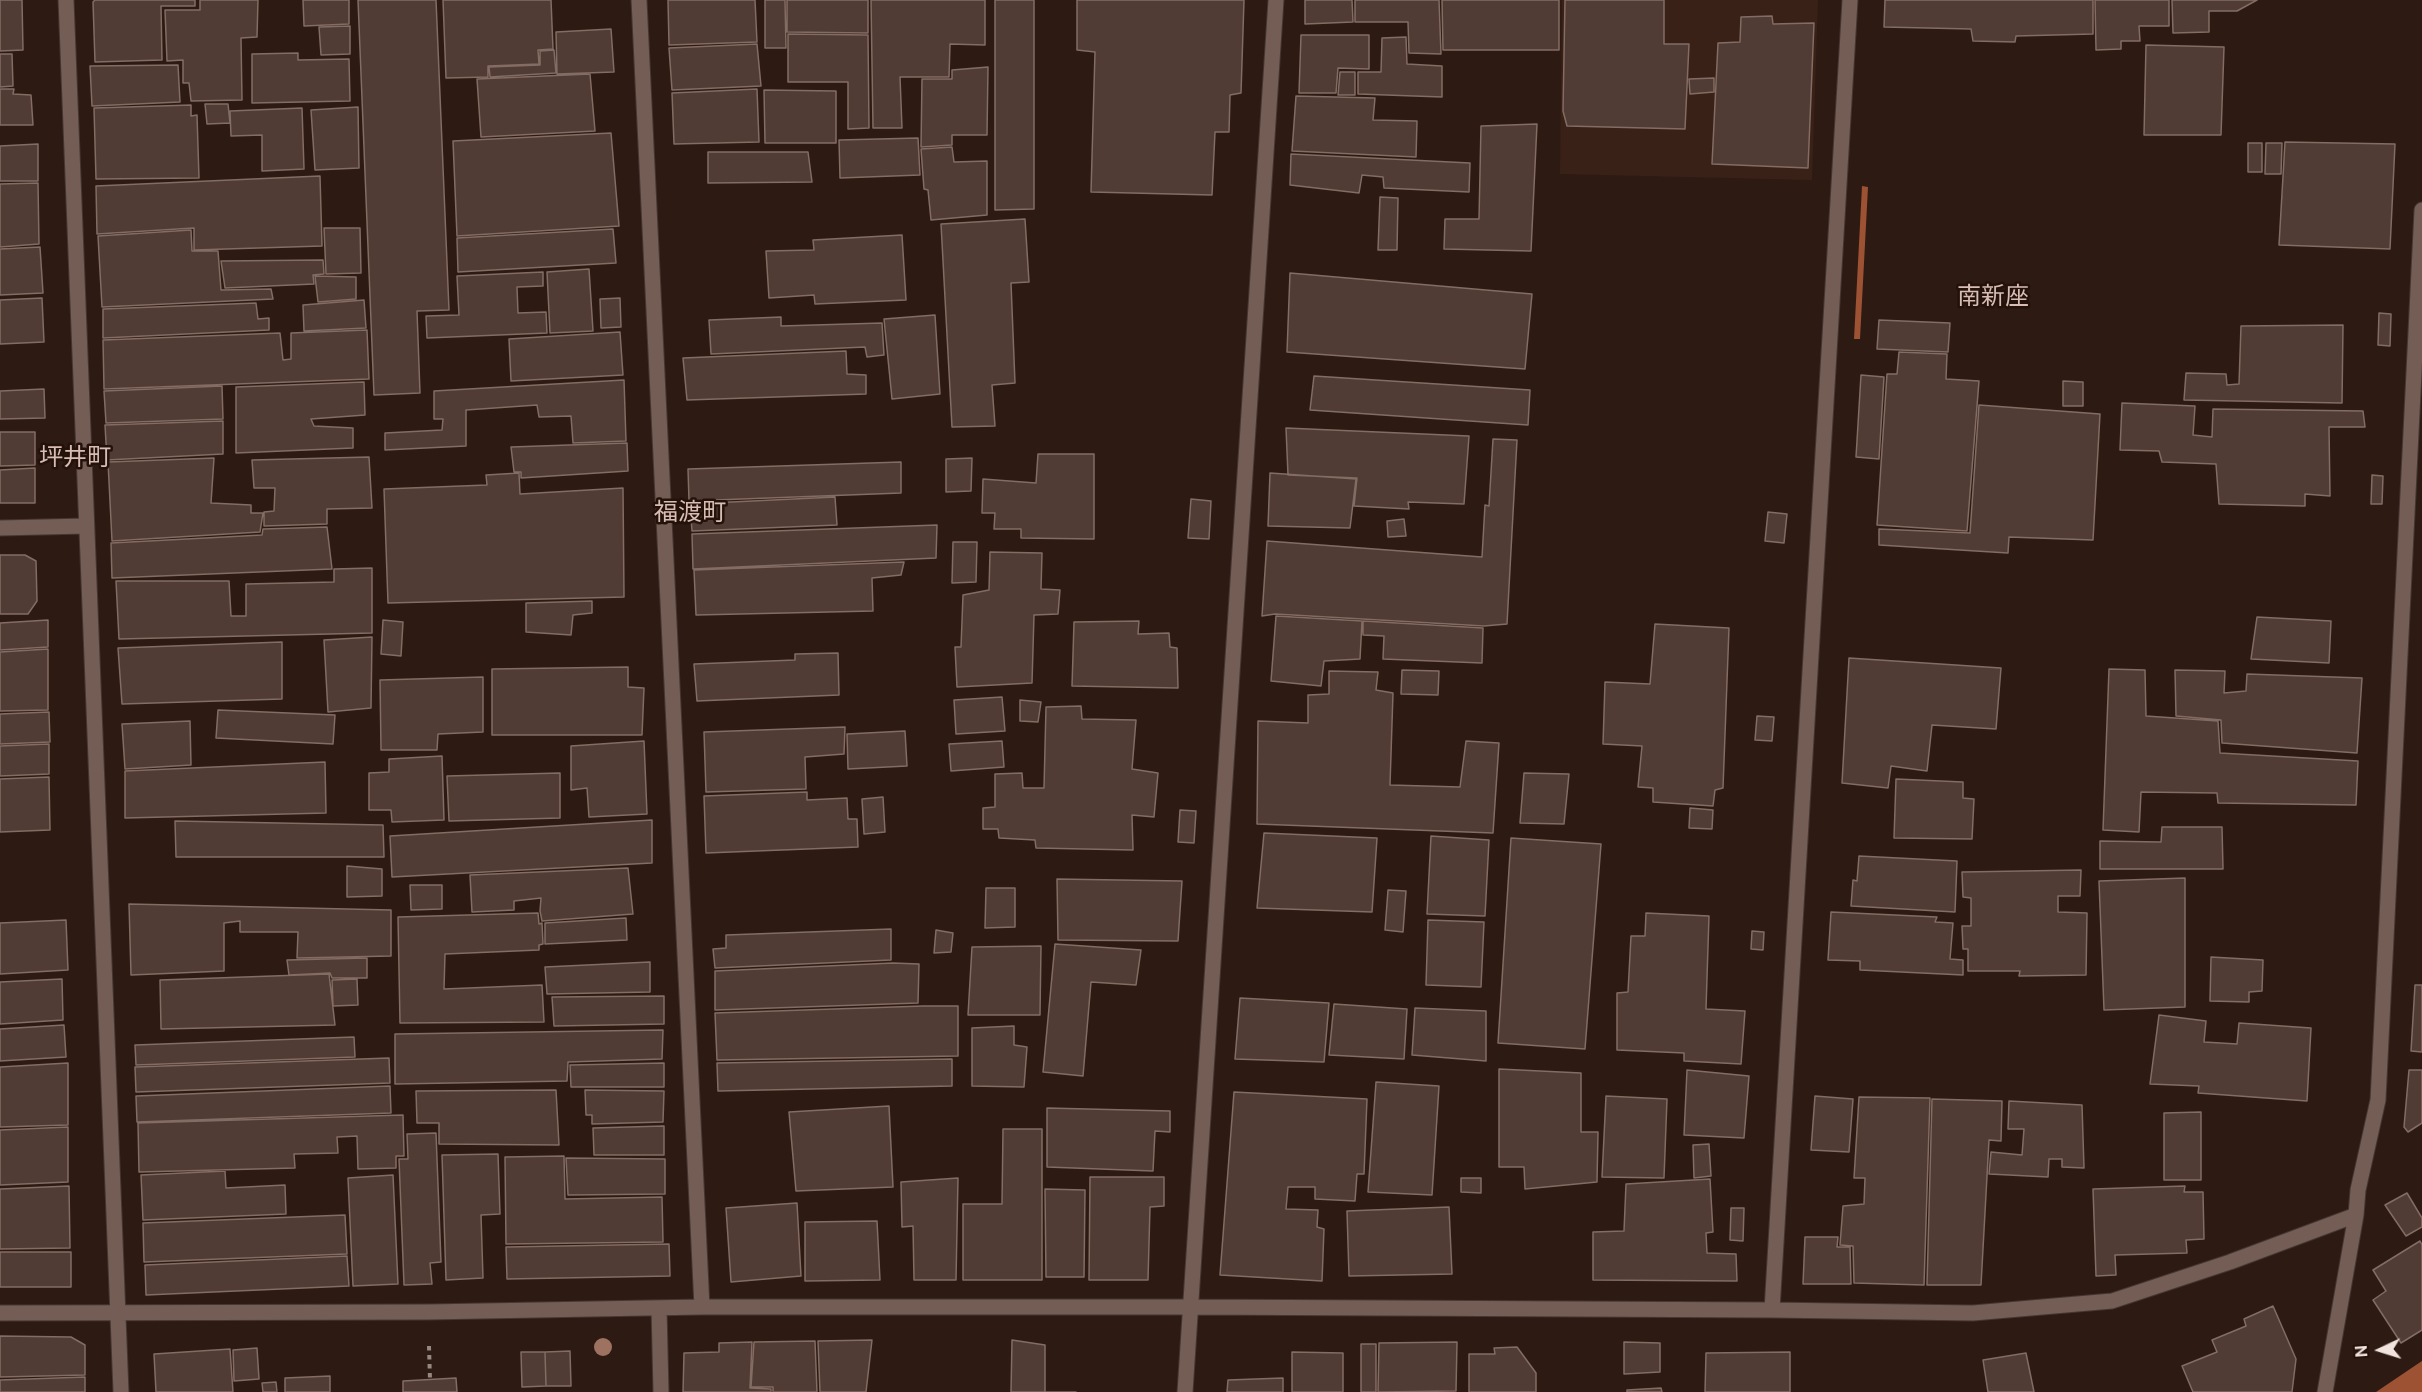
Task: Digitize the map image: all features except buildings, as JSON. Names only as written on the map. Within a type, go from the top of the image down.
[{"type":"street","points":[[66,0],[121,1392]]},
{"type":"street","points":[[639,0],[702,1307]]},
{"type":"street","points":[[1185,1392],[1276,0]]},
{"type":"street","points":[[1772,1310],[1850,0]]},
{"type":"street","points":[[2325,1392],[2356,1215],[2358,1190],[2378,1100],[2422,210]]},
{"type":"street","points":[[0,528],[86,526]]},
{"type":"street","points":[[0,1313],[118,1315],[702,1307],[1191,1307],[1973,1313],[2112,1301],[2230,1262],[2356,1215]]},
{"type":"street","points":[[659,1308],[662,1392]]},
{"type":"shaded area","points":[[1562,0],[1818,0],[1812,180],[1560,174]]},
{"type":"shaded area","points":[[1862,186],[1868,187],[1860,339],[1854,339]]},
{"type":"shaded area","points":[[2422,1361],[2422,1392],[2376,1392],[2416,1365]]},
{"type":"district","name":"南新座","points":[[1993,297]]},
{"type":"district","name":"坪井町","points":[[75,458]]},
{"type":"district","name":"福渡町","points":[[690,513]]}]
